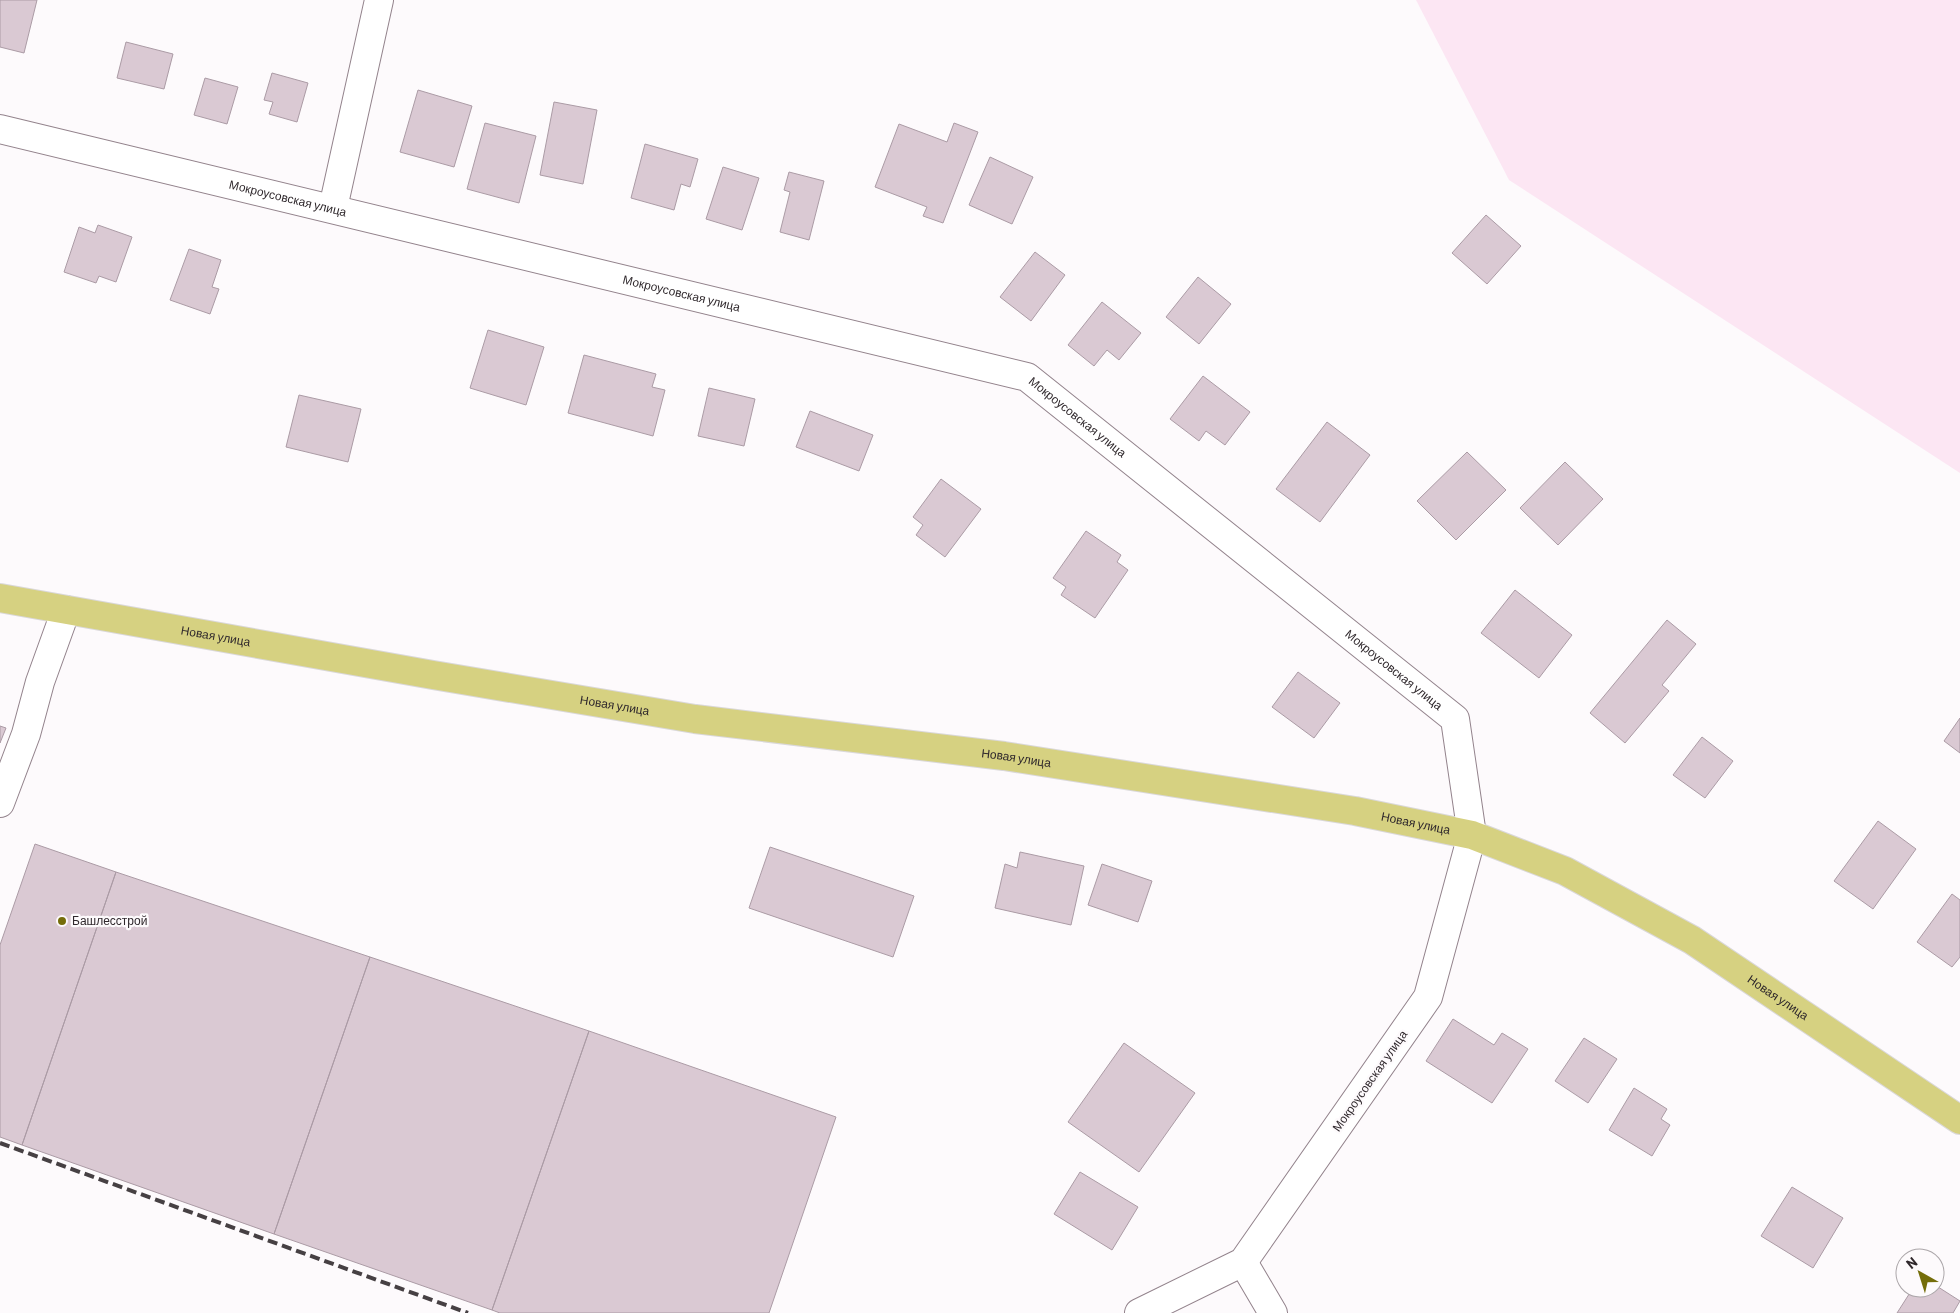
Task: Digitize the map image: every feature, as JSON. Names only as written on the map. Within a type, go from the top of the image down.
[{"type":"main road","name":"Новая улица","points":[[0,598],[433,675],[695,719],[1004,756],[1355,811],[1472,835],[1565,872],[1692,940],[1960,1120]]},
{"type":"street","points":[[333,208],[379,0]]},
{"type":"street","name":"Мокроусовская улица","points":[[0,129],[333,208],[1027,378],[1454,719],[1472,835],[1428,997],[1243,1262]]},
{"type":"street","points":[[0,803],[26,734],[40,682],[66,610]]},
{"type":"street","points":[[1139,1313],[1243,1262],[1273,1313]]},
{"type":"shaded area","points":[[1416,0],[1960,0],[1960,473],[1509,180]]},
{"type":"building","points":[[0,0],[37,0],[24,53],[0,47]]},
{"type":"building","points":[[126,42],[173,54],[164,89],[117,78]]},
{"type":"building","points":[[272,73],[308,83],[297,122],[269,114],[273,102],[264,100]]},
{"type":"building","points":[[205,78],[238,87],[227,124],[194,115]]},
{"type":"building","points":[[418,90],[472,106],[454,167],[400,152]]},
{"type":"building","points":[[554,102],[597,110],[583,184],[540,175]]},
{"type":"building","points":[[485,123],[536,136],[519,203],[467,189]]},
{"type":"building","points":[[954,123],[978,132],[943,223],[923,216],[927,207],[875,187],[899,124],[947,142]]},
{"type":"building","points":[[645,144],[698,159],[690,187],[681,184],[674,210],[631,198]]},
{"type":"building","points":[[990,157],[1033,177],[1012,224],[969,205]]},
{"type":"building","points":[[723,167],[759,178],[742,230],[706,219]]},
{"type":"building","points":[[789,172],[824,181],[809,240],[780,232],[790,192],[784,190]]},
{"type":"building","points":[[1486,215],[1521,246],[1487,284],[1452,253]]},
{"type":"building","points":[[98,225],[132,237],[116,282],[99,276],[96,283],[64,272],[79,227],[95,233]]},
{"type":"building","points":[[189,249],[221,260],[212,287],[219,289],[210,314],[170,300]]},
{"type":"building","points":[[1035,252],[1065,275],[1031,321],[1000,297]]},
{"type":"building","points":[[1198,277],[1231,304],[1199,344],[1166,317]]},
{"type":"building","points":[[1102,302],[1141,333],[1119,360],[1107,350],[1094,366],[1068,345]]},
{"type":"building","points":[[488,330],[544,347],[526,405],[470,388]]},
{"type":"building","points":[[584,355],[656,374],[652,387],[665,390],[653,436],[568,413]]},
{"type":"building","points":[[1203,376],[1250,412],[1225,445],[1206,431],[1199,441],[1170,419]]},
{"type":"building","points":[[709,388],[755,399],[744,446],[698,436]]},
{"type":"building","points":[[299,395],[361,409],[348,462],[286,447]]},
{"type":"building","points":[[810,411],[873,435],[859,471],[796,447]]},
{"type":"building","points":[[1327,422],[1370,455],[1320,522],[1276,489]]},
{"type":"building","points":[[1467,452],[1506,490],[1456,540],[1417,501]]},
{"type":"building","points":[[1565,462],[1603,499],[1558,545],[1520,508]]},
{"type":"building","points":[[941,479],[981,509],[945,557],[916,535],[923,525],[913,517]]},
{"type":"building","points":[[1086,531],[1121,555],[1117,562],[1128,570],[1095,618],[1061,595],[1066,587],[1053,578]]},
{"type":"building","points":[[1515,590],[1572,635],[1539,678],[1481,633]]},
{"type":"building","points":[[1667,620],[1696,644],[1662,685],[1669,691],[1625,743],[1590,713]]},
{"type":"building","points":[[1298,672],[1340,703],[1314,738],[1272,707]]},
{"type":"building","points":[[1960,718],[1960,753],[1944,741]]},
{"type":"building","points":[[0,726],[6,728],[0,743]]},
{"type":"building","points":[[1702,737],[1733,761],[1705,798],[1673,775]]},
{"type":"building","points":[[1878,821],[1916,849],[1873,909],[1834,881]]},
{"type":"building","points":[[35,844],[116,872],[22,1145],[0,1137],[0,945]]},
{"type":"building","points":[[770,847],[914,896],[893,957],[749,908]]},
{"type":"building","points":[[1020,852],[1084,866],[1071,925],[995,908],[1005,864],[1017,868]]},
{"type":"building","points":[[1102,864],[1152,881],[1138,922],[1088,905]]},
{"type":"building","points":[[116,872],[370,957],[274,1234],[22,1145]]},
{"type":"building","points":[[1952,894],[1960,900],[1960,957],[1952,967],[1917,942]]},
{"type":"building","points":[[370,957],[589,1031],[492,1310],[274,1234]]},
{"type":"building","points":[[1453,1019],[1494,1045],[1502,1033],[1528,1049],[1492,1103],[1426,1061]]},
{"type":"building","points":[[589,1031],[836,1117],[769,1313],[500,1313],[492,1310]]},
{"type":"building","points":[[1584,1038],[1617,1059],[1588,1103],[1555,1081]]},
{"type":"building","points":[[1124,1043],[1195,1093],[1139,1172],[1068,1122]]},
{"type":"building","points":[[1634,1088],[1667,1109],[1661,1119],[1670,1125],[1652,1156],[1609,1130]]},
{"type":"building","points":[[1080,1172],[1138,1207],[1112,1250],[1054,1214]]},
{"type":"building","points":[[1792,1187],[1843,1218],[1813,1268],[1761,1236]]},
{"type":"building","points":[[1945,1291],[1960,1301],[1953,1313],[1897,1313],[1907,1298],[1945,1298]]},
{"type":"railway","points":[[0,1143],[468,1313]]},
{"type":"place","name":"Башлесстрой","points":[[62,921]]}]
